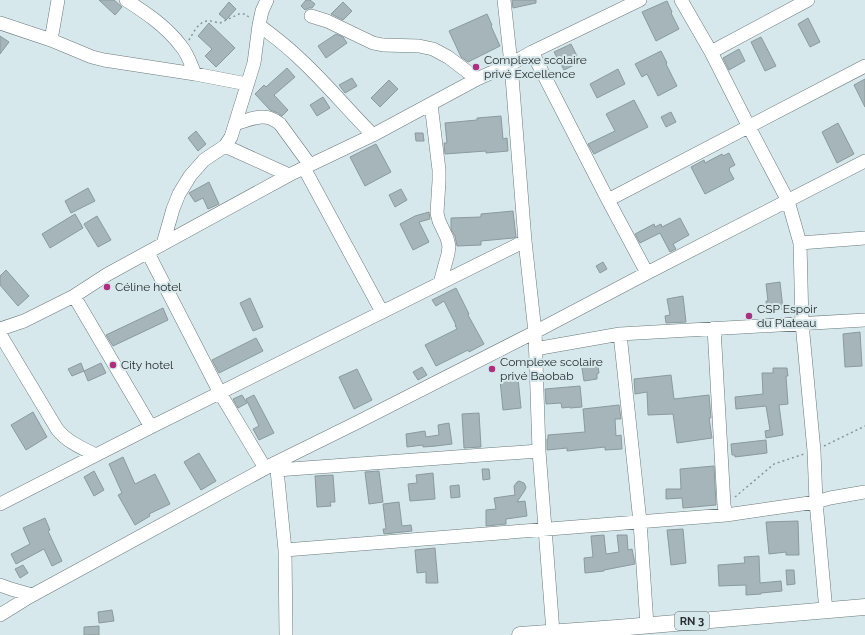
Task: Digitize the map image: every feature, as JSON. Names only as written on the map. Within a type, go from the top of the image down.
[{"type":"main road","name":"RN 3","points":[[520,635],[554,632],[617,632],[647,625],[865,608]]},
{"type":"street","points":[[51,40],[58,0]]},
{"type":"street","points":[[126,0],[149,15],[167,30],[182,47],[196,74]]},
{"type":"street","points":[[163,244],[173,209],[179,194],[190,176],[204,160],[225,146],[231,137],[254,63],[259,25],[262,11],[267,0]]},
{"type":"street","points":[[504,0],[511,64],[525,241],[535,332],[538,452],[554,632]]},
{"type":"street","points":[[0,328],[24,321],[74,296],[108,274],[307,166],[373,135],[477,79],[511,64],[532,52],[640,0]]},
{"type":"street","points":[[681,0],[711,52],[788,201],[800,243],[802,323],[814,451],[816,502],[826,610]]},
{"type":"street","points":[[711,52],[808,0]]},
{"type":"street","points":[[311,16],[327,21],[373,43],[383,45],[419,46],[433,49],[448,57],[477,79]]},
{"type":"street","points":[[0,23],[104,60],[196,74],[247,84]]},
{"type":"street","points":[[259,25],[299,58],[373,135]]},
{"type":"street","points":[[532,52],[647,273]]},
{"type":"street","points":[[608,200],[865,66]]},
{"type":"street","points":[[431,104],[439,170],[437,213],[449,246],[440,283]]},
{"type":"street","points":[[235,124],[257,117],[266,116],[274,119],[280,124],[307,166],[382,312]]},
{"type":"street","points":[[225,146],[290,175]]},
{"type":"street","points":[[0,615],[30,596],[272,467],[865,160]]},
{"type":"street","points":[[800,243],[865,238]]},
{"type":"street","points":[[0,504],[151,427],[525,241]]},
{"type":"street","points":[[148,253],[220,393],[272,467],[285,550],[286,635]]},
{"type":"street","points":[[74,296],[151,427]]},
{"type":"street","points":[[535,349],[620,334],[865,320]]},
{"type":"street","points":[[714,328],[725,510]]},
{"type":"street","points":[[0,334],[57,429],[70,441],[96,455]]},
{"type":"street","points":[[620,334],[640,522],[647,625]]},
{"type":"street","points":[[272,467],[538,452]]},
{"type":"street","points":[[285,550],[640,522],[725,510],[816,502],[865,492]]},
{"type":"street","points":[[4,590],[30,596]]},
{"type":"street","points":[[0,625],[30,596]]},
{"type":"path","points":[[182,47],[200,24],[205,21],[211,20],[220,24],[242,13],[259,25]]},
{"type":"path","points":[[725,510],[774,464],[814,451],[865,426]]},
{"type":"building","points":[[99,0],[114,0],[122,7],[115,15]]},
{"type":"building","points":[[306,0],[310,0],[315,4],[312,8],[305,10],[301,6]]},
{"type":"building","points":[[512,0],[536,0],[536,3],[513,8]]},
{"type":"building","points":[[667,1],[679,29],[656,41],[642,12]]},
{"type":"building","points":[[229,2],[236,9],[226,20],[219,14]]},
{"type":"building","points":[[343,2],[352,11],[343,20],[331,14]]},
{"type":"building","points":[[487,14],[500,46],[468,62],[461,57],[449,31]]},
{"type":"building","points":[[808,18],[820,42],[810,47],[798,24]]},
{"type":"building","points":[[209,23],[235,48],[216,67],[205,56],[212,49],[198,36]]},
{"type":"building","points":[[336,34],[343,37],[347,43],[326,58],[318,46]]},
{"type":"building","points":[[0,36],[9,42],[0,54]]},
{"type":"building","points":[[761,37],[776,66],[765,71],[751,42]]},
{"type":"building","points":[[571,44],[579,60],[575,63],[576,64],[564,70],[554,52]]},
{"type":"building","points":[[739,49],[745,61],[729,70],[723,58]]},
{"type":"building","points":[[661,51],[677,86],[658,96],[647,74],[642,77],[635,64]]},
{"type":"building","points":[[287,68],[295,77],[274,95],[288,110],[282,116],[270,110],[255,94],[264,85],[266,87]]},
{"type":"building","points":[[618,69],[625,84],[597,98],[590,84]]},
{"type":"building","points":[[352,78],[357,86],[345,93],[339,85]]},
{"type":"building","points":[[865,79],[865,107],[854,85]]},
{"type":"building","points":[[389,80],[398,89],[380,107],[371,98]]},
{"type":"building","points":[[323,97],[330,108],[317,116],[310,105]]},
{"type":"building","points":[[634,100],[648,127],[594,154],[588,144],[615,131],[606,114]]},
{"type":"building","points":[[671,112],[676,122],[666,127],[661,117]]},
{"type":"building","points":[[501,116],[503,139],[507,138],[508,151],[445,154],[444,143],[447,143],[445,123]]},
{"type":"building","points":[[838,123],[854,154],[837,163],[822,132]]},
{"type":"building","points":[[196,131],[206,144],[198,151],[188,138]]},
{"type":"building","points":[[415,133],[423,133],[424,141],[416,141]]},
{"type":"building","points":[[376,144],[391,172],[365,186],[350,157]]},
{"type":"building","points":[[729,153],[735,165],[729,168],[734,179],[705,194],[691,167],[704,160],[705,163],[722,154],[723,156]]},
{"type":"building","points":[[209,182],[219,204],[208,209],[203,198],[195,202],[189,193]]},
{"type":"building","points":[[88,188],[95,201],[71,213],[65,201]]},
{"type":"building","points":[[401,189],[407,200],[395,207],[389,195]]},
{"type":"building","points":[[513,211],[516,237],[481,241],[481,245],[457,246],[455,236],[451,229],[451,218],[481,217],[481,214]]},
{"type":"building","points":[[429,212],[430,219],[419,222],[429,242],[413,250],[400,224],[415,216]]},
{"type":"building","points":[[75,214],[83,228],[50,248],[42,234]]},
{"type":"building","points":[[97,216],[111,240],[98,247],[84,224]]},
{"type":"building","points":[[680,218],[689,235],[673,244],[676,249],[670,252],[660,233],[640,243],[635,234],[654,224],[655,227],[661,224],[662,227]]},
{"type":"building","points":[[603,262],[607,269],[600,273],[596,266]]},
{"type":"building","points":[[6,270],[29,296],[18,306],[0,285],[0,276]]},
{"type":"building","points":[[780,282],[783,309],[767,311],[766,301],[768,301],[766,284]]},
{"type":"building","points":[[456,288],[469,314],[468,315],[484,344],[469,352],[468,350],[436,366],[425,345],[457,329],[444,301],[436,306],[432,300]]},
{"type":"building","points":[[683,296],[686,322],[666,323],[665,316],[670,315],[667,299]]},
{"type":"building","points":[[250,298],[263,327],[253,331],[240,303]]},
{"type":"building","points":[[163,308],[168,320],[113,346],[106,335]]},
{"type":"building","points":[[860,332],[862,366],[845,367],[843,334]]},
{"type":"building","points":[[256,338],[263,351],[219,373],[212,360]]},
{"type":"building","points":[[597,360],[599,373],[597,374],[597,379],[584,381],[581,362]]},
{"type":"building","points":[[81,363],[84,371],[72,376],[68,369]]},
{"type":"building","points":[[101,363],[106,373],[88,381],[84,371]]},
{"type":"building","points":[[422,367],[427,375],[418,380],[413,372]]},
{"type":"building","points":[[773,368],[787,368],[788,376],[786,376],[788,404],[779,405],[783,435],[766,438],[765,431],[770,430],[766,406],[736,409],[735,397],[763,394],[762,373],[773,373]]},
{"type":"building","points":[[357,369],[372,400],[354,409],[339,377]]},
{"type":"building","points":[[671,375],[674,399],[709,395],[711,418],[709,418],[712,438],[677,443],[673,414],[648,415],[647,392],[635,394],[634,379]]},
{"type":"building","points":[[518,378],[521,408],[503,410],[500,380]]},
{"type":"building","points":[[580,386],[582,407],[562,408],[561,403],[546,404],[545,389]]},
{"type":"building","points":[[242,395],[247,403],[238,408],[233,399]]},
{"type":"building","points":[[254,395],[274,433],[259,440],[253,429],[259,426],[246,399]]},
{"type":"building","points":[[619,405],[621,419],[615,419],[616,436],[621,435],[622,449],[605,450],[605,447],[567,451],[567,448],[547,450],[548,435],[585,432],[583,409]]},
{"type":"building","points":[[33,412],[47,437],[26,450],[11,425]]},
{"type":"building","points":[[479,413],[481,447],[464,448],[462,414]]},
{"type":"building","points":[[449,423],[452,444],[407,447],[406,434],[425,431],[426,437],[439,435],[438,425]]},
{"type":"building","points":[[766,440],[767,453],[735,457],[735,455],[732,455],[731,444]]},
{"type":"building","points":[[199,453],[216,481],[201,490],[184,462]]},
{"type":"building","points":[[123,457],[135,484],[155,474],[170,504],[149,514],[150,516],[135,525],[118,495],[122,493],[109,464]]},
{"type":"building","points":[[714,466],[716,505],[683,508],[682,498],[666,499],[666,489],[681,489],[680,469]]},
{"type":"building","points":[[482,469],[489,469],[490,479],[483,480]]},
{"type":"building","points":[[94,471],[104,490],[94,496],[84,477]]},
{"type":"building","points":[[379,471],[383,502],[369,504],[365,472]]},
{"type":"building","points":[[433,473],[435,499],[410,501],[408,484],[417,483],[416,475]]},
{"type":"building","points":[[333,475],[335,502],[330,502],[331,506],[317,507],[315,476]]},
{"type":"building","points":[[519,481],[524,483],[526,487],[517,502],[525,501],[527,516],[506,519],[506,524],[486,526],[486,510],[496,509],[494,498],[515,495],[514,486]]},
{"type":"building","points":[[459,485],[460,497],[451,498],[450,486]]},
{"type":"building","points":[[399,502],[402,526],[411,525],[412,531],[384,534],[383,529],[386,529],[383,504]]},
{"type":"building","points":[[45,518],[50,530],[48,531],[62,561],[52,566],[44,549],[16,564],[11,554],[30,544],[23,528]]},
{"type":"building","points":[[798,521],[799,555],[786,555],[786,552],[769,554],[766,522]]},
{"type":"building","points":[[683,529],[686,563],[671,565],[667,530]]},
{"type":"building","points":[[604,535],[606,554],[619,552],[617,535],[627,535],[628,550],[632,549],[635,564],[604,571],[585,573],[584,558],[593,557],[591,536]]},
{"type":"building","points":[[435,548],[438,583],[426,583],[426,572],[417,573],[415,550]]},
{"type":"building","points":[[759,556],[760,583],[781,581],[782,591],[746,595],[746,585],[719,586],[718,565],[745,563],[744,557]]},
{"type":"building","points":[[23,565],[28,573],[20,578],[15,569]]},
{"type":"building","points":[[786,570],[794,570],[795,584],[787,585]]},
{"type":"building","points":[[112,610],[114,621],[99,623],[98,612]]},
{"type":"building","points":[[99,626],[99,635],[84,635],[84,627]]},
{"type":"place","name":"Complexe scolaire privé Excellence","points":[[476,67]]},
{"type":"place","name":"Céline hotel","points":[[107,287]]},
{"type":"place","name":"CSP Espoir du Plateau","points":[[749,316]]},
{"type":"place","name":"City hotel","points":[[113,365]]},
{"type":"place","name":"Complexe scolaire privé Baobab","points":[[492,369]]}]
